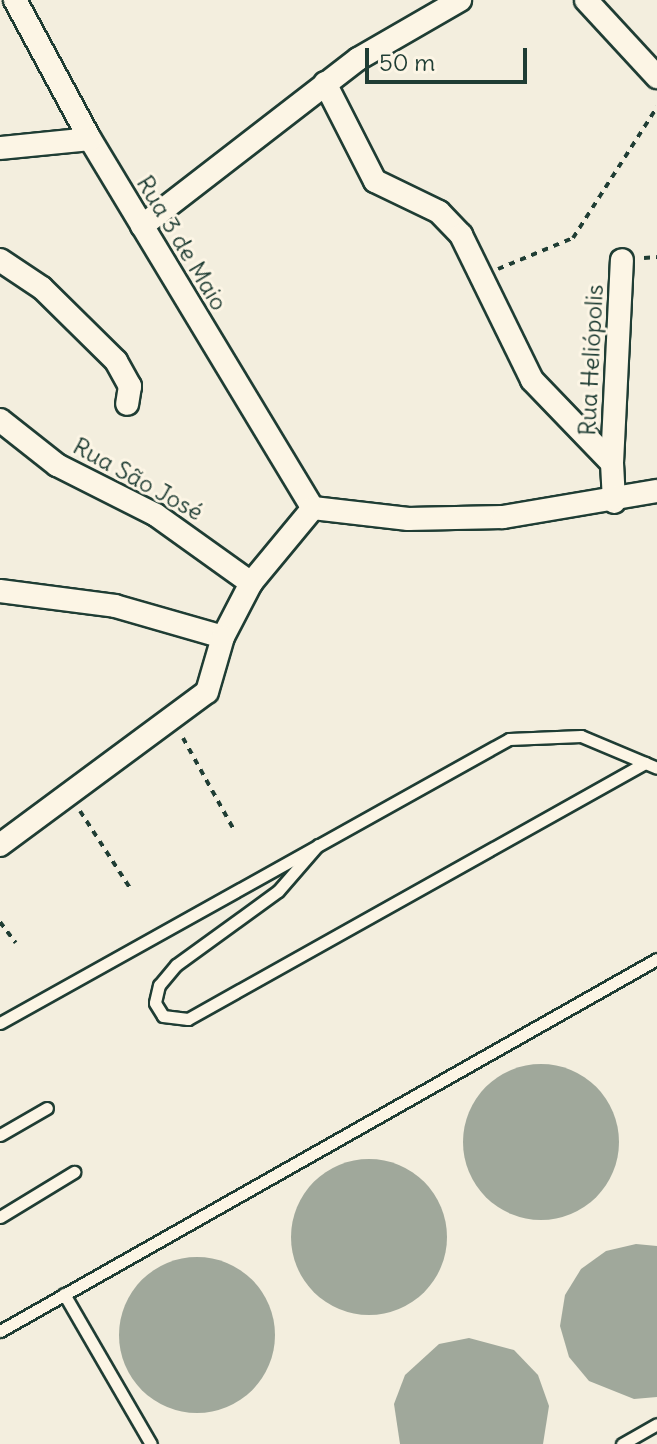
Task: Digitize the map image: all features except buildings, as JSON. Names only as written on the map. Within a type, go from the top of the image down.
[{"type":"street","name":"Rua 3 de Maio","points":[[15,0],[90,139],[313,508]]},
{"type":"street","points":[[142,226],[325,83],[460,0]]},
{"type":"street","points":[[586,0],[657,77]]},
{"type":"street","points":[[325,83],[375,181],[451,220],[532,380],[612,463]]},
{"type":"street","points":[[0,148],[90,139]]},
{"type":"street","points":[[0,260],[42,288],[116,361],[130,386],[127,404]]},
{"type":"street","name":"Rua Heliópolis","points":[[614,502],[612,463],[622,260]]},
{"type":"street","name":"Rua São José","points":[[0,420],[57,465],[156,515],[251,583]]},
{"type":"street","points":[[0,845],[174,722],[213,684],[223,637],[251,583],[313,508],[408,519],[559,513],[657,491]]},
{"type":"street","points":[[0,591],[115,606],[223,637]]},
{"type":"lane","points":[[0,1023],[509,739],[581,736],[657,768]]},
{"type":"lane","points":[[318,845],[278,891],[176,965],[159,985],[155,1003],[163,1016],[188,1019],[645,763]]},
{"type":"lane","points":[[0,1331],[657,959]]},
{"type":"lane","points":[[0,1135],[47,1108]]},
{"type":"lane","points":[[0,1217],[74,1172]]},
{"type":"lane","points":[[64,1294],[151,1444]]},
{"type":"lane","points":[[622,1444],[657,1424]]},
{"type":"path","points":[[481,276],[573,238],[657,107]]},
{"type":"path","points":[[174,722],[234,830]]},
{"type":"path","points":[[70,796],[130,888]]},
{"type":"path","points":[[0,922],[16,943]]},
{"type":"shaded area","points":[[541,1064],[571,1070],[596,1087],[613,1112],[619,1142],[613,1172],[596,1197],[571,1214],[541,1220],[511,1214],[486,1197],[469,1172],[463,1142],[469,1112],[486,1087],[511,1070]]},
{"type":"shaded area","points":[[369,1159],[399,1165],[424,1182],[441,1207],[447,1237],[441,1267],[424,1292],[399,1309],[369,1315],[339,1309],[314,1292],[297,1267],[291,1237],[297,1207],[314,1182],[339,1165]]},
{"type":"shaded area","points":[[636,1244],[657,1246],[657,1397],[634,1399],[589,1381],[569,1357],[560,1326],[565,1295],[581,1269],[606,1251]]},
{"type":"shaded area","points":[[197,1257],[227,1263],[252,1280],[269,1305],[275,1335],[269,1365],[252,1390],[227,1407],[197,1413],[167,1407],[142,1390],[125,1365],[119,1335],[125,1305],[142,1280],[167,1263]]},
{"type":"shaded area","points":[[469,1338],[514,1350],[538,1375],[549,1406],[543,1444],[400,1444],[394,1404],[405,1375],[439,1344]]}]
